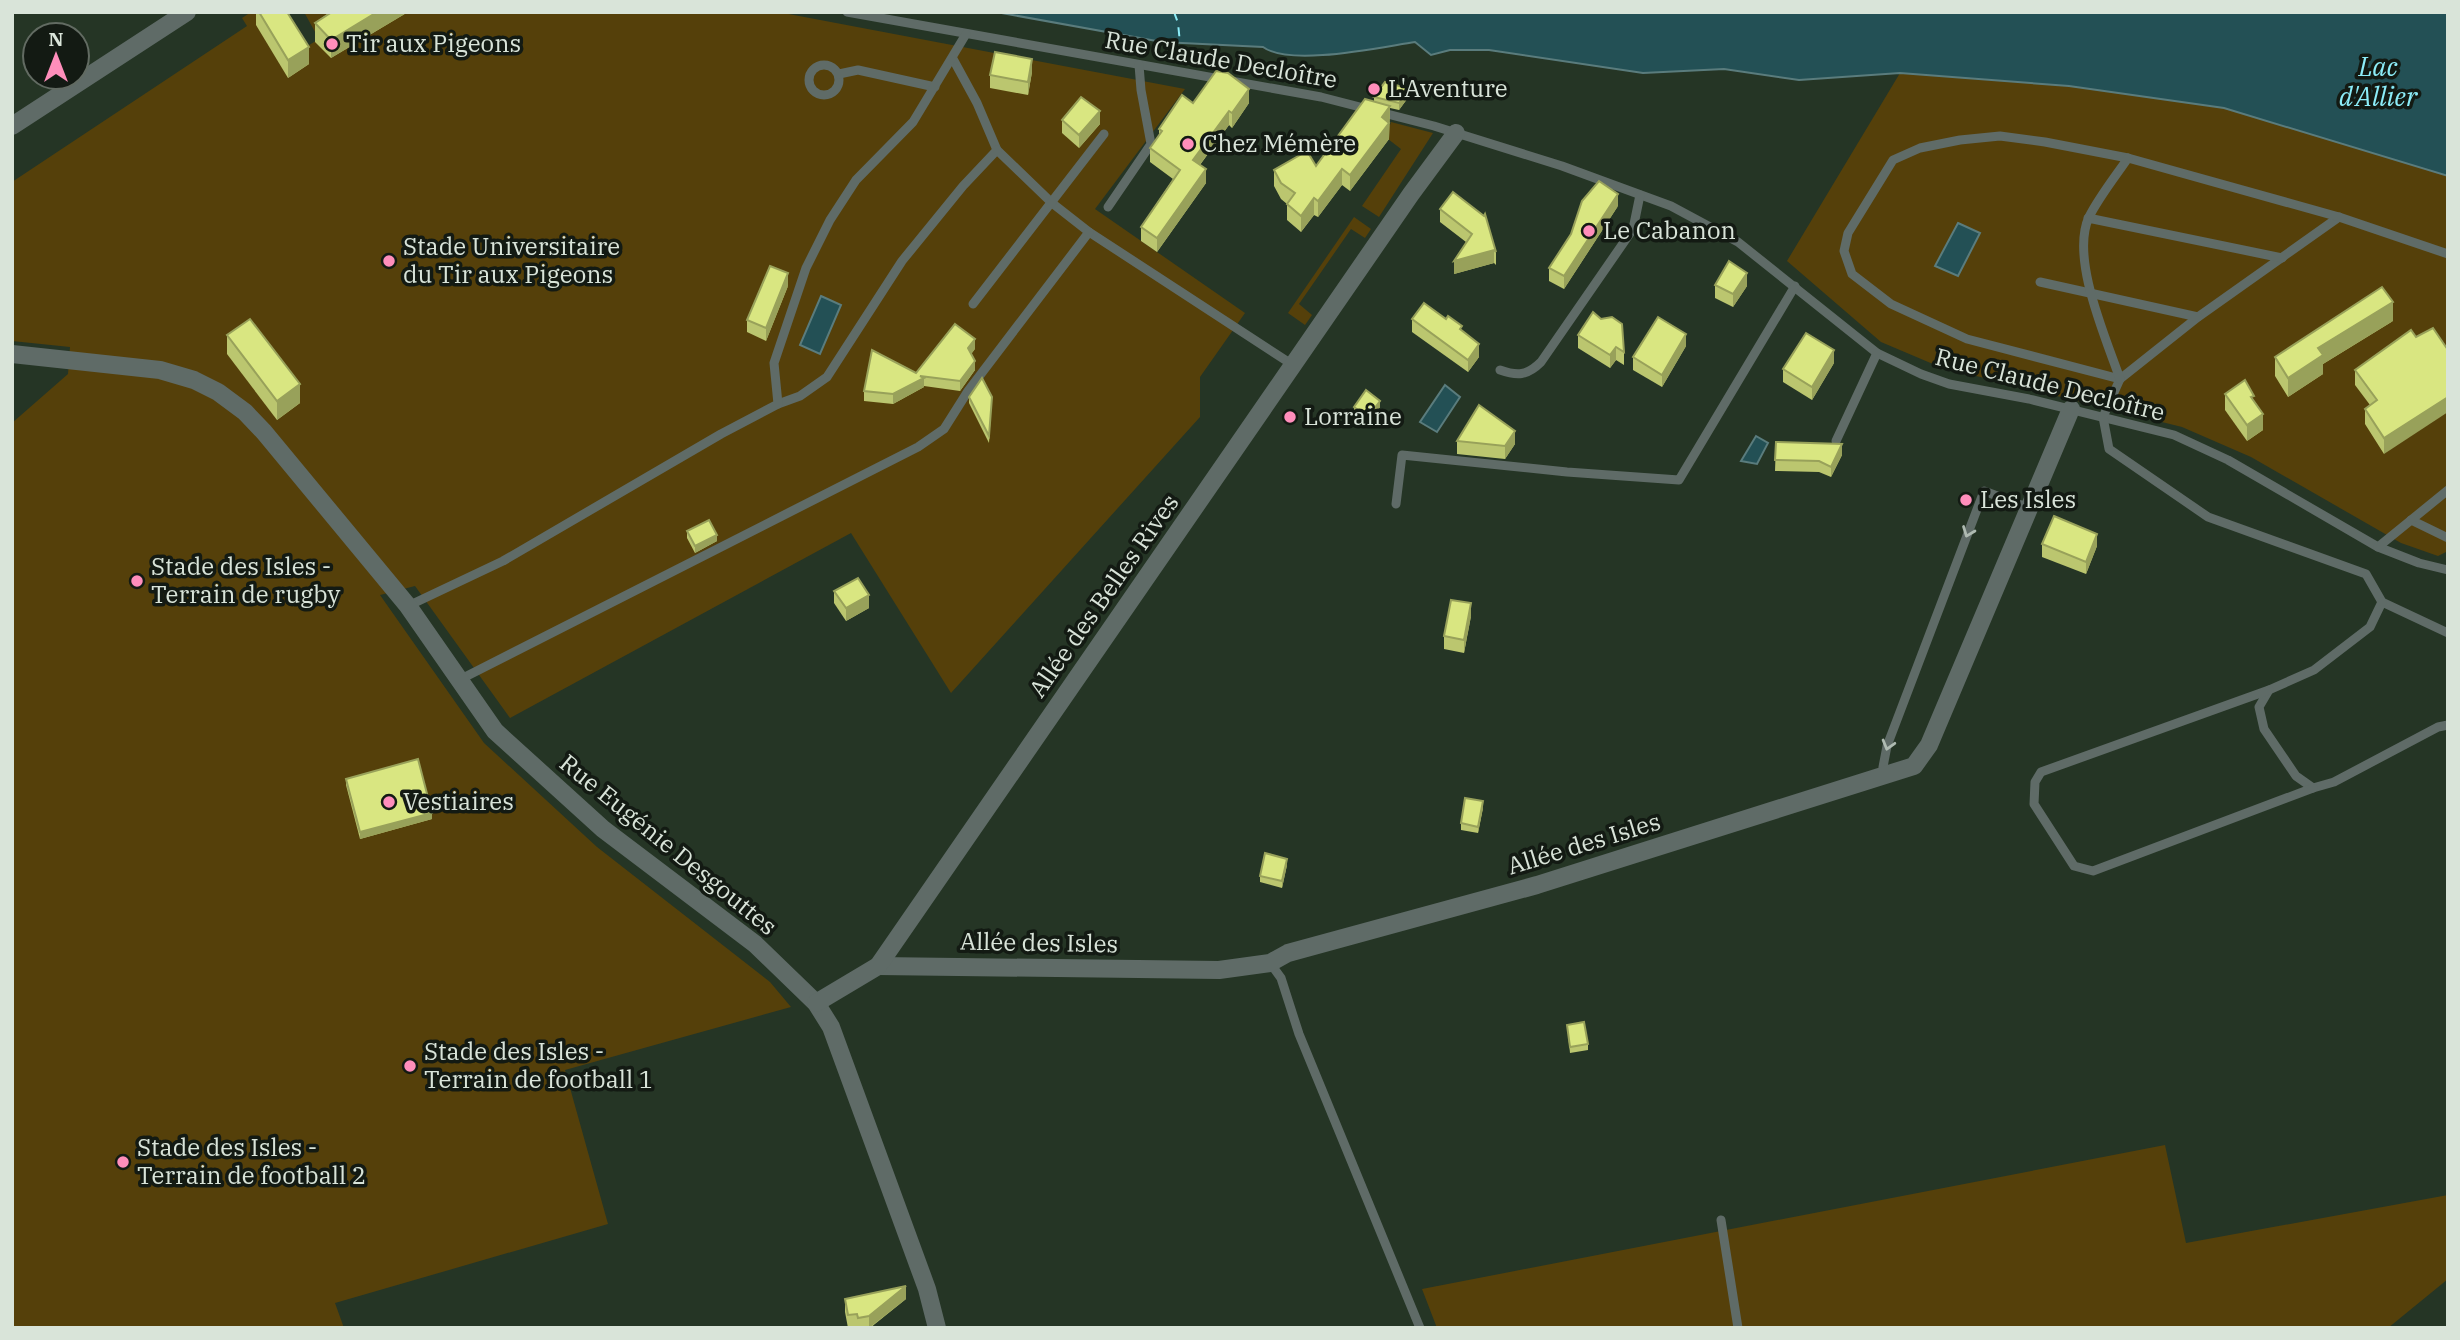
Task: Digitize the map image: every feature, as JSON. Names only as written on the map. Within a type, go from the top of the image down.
[{"type":"street","points":[[12,126],[187,12]]},
{"type":"street","name":"Allée des Belles Rives","points":[[816,1003],[878,966],[1411,194],[1456,133]]},
{"type":"street","name":"Rue Eugénie Desgouttes","points":[[12,354],[160,370],[194,380],[218,392],[244,412],[264,432],[408,606],[495,731],[603,829],[755,944],[816,1003],[831,1027],[927,1289],[937,1328]]},
{"type":"street","name":"Allée des Isles","points":[[878,966],[1219,970],[1270,963],[1288,953],[1536,885],[1914,766],[1929,745],[2071,409]]},
{"type":"lane","name":"Rue Claude Decloître","points":[[847,12],[1321,97],[1456,133],[1562,166],[1697,218],[1738,242],[1877,353],[1921,374],[1949,384],[2071,409],[2174,435],[2228,460],[2378,547],[2419,563],[2448,570]]},
{"type":"lane","points":[[778,404],[774,363],[806,268],[824,232],[856,180],[913,122],[966,34]]},
{"type":"lane","points":[[953,59],[977,103],[996,150],[1052,203],[1089,232],[1293,365]]},
{"type":"lane","points":[[1108,207],[1151,144],[1140,90],[1139,65]]},
{"type":"lane","points":[[839,74],[858,70],[935,87]]},
{"type":"lane","points":[[973,304],[1104,134]]},
{"type":"lane","points":[[2120,379],[1968,340],[1891,304],[1852,274],[1844,251],[1848,233],[1893,160],[1920,148],[1960,140],[2000,136],[2045,142],[2128,158],[2339,217],[2448,254]]},
{"type":"lane","points":[[408,606],[503,561],[721,434],[778,404],[800,396],[827,377],[902,261],[996,150]]},
{"type":"lane","points":[[2120,379],[2091,293],[2082,245],[2088,218],[2128,158]]},
{"type":"lane","points":[[1500,370],[1514,375],[1525,374],[1541,362],[1633,229],[1640,195]]},
{"type":"lane","points":[[2339,217],[2198,317],[2120,379],[2103,417],[2109,449],[2208,517],[2366,574],[2382,602],[2448,634]]},
{"type":"lane","points":[[2088,218],[2282,258]]},
{"type":"lane","points":[[461,679],[918,447],[944,429],[968,391],[1089,232]]},
{"type":"lane","points":[[2040,282],[2198,317]]},
{"type":"lane","points":[[1396,504],[1402,455],[1679,480],[1795,286]]},
{"type":"lane","points":[[1836,440],[1877,353]]},
{"type":"lane","points":[[2378,547],[2448,490]]},
{"type":"lane","points":[[1885,777],[1883,767],[1887,746],[1984,491],[2029,508]]},
{"type":"lane","points":[[2411,520],[2448,538]]},
{"type":"lane","points":[[2382,602],[2370,627],[2314,670],[2269,690],[2041,772],[2035,782],[2034,804],[2074,866],[2093,871],[2333,782],[2438,727],[2448,725]]},
{"type":"lane","points":[[2269,690],[2259,707],[2264,729],[2296,776],[2313,788]]},
{"type":"lane","points":[[1270,963],[1281,978],[1299,1034],[1420,1328]]},
{"type":"lane","points":[[1721,1220],[1738,1328]]},
{"type":"shaded area","points":[[251,12],[275,12],[301,50],[319,39],[304,12],[778,12],[1185,89],[1095,209],[1245,313],[1200,377],[1200,417],[951,693],[851,533],[510,718],[415,586],[380,595],[484,743],[597,847],[770,982],[791,1007],[565,1070],[608,1224],[335,1303],[344,1328],[12,1328],[12,423],[68,374],[70,347],[12,341],[12,182],[247,26],[242,18]]},
{"type":"shaded area","points":[[1900,73],[2069,86],[2224,108],[2448,176],[2448,551],[2438,556],[2401,543],[2251,457],[2182,427],[1940,367],[1881,342],[1787,261]]},
{"type":"shaded area","points":[[1391,122],[1433,133],[1379,217],[1362,206],[1401,149],[1388,139],[1387,124],[1390,125]]},
{"type":"shaded area","points":[[1354,217],[1371,229],[1365,238],[1351,229],[1299,304],[1312,315],[1305,325],[1288,313]]},
{"type":"shaded area","points":[[2165,1145],[2186,1243],[2448,1195],[2448,1279],[2388,1328],[1437,1328],[1422,1289]]},
{"type":"water","name":"Lac d'Allier","points":[[996,12],[2448,12],[2448,176],[2224,108],[2069,86],[1900,73],[1799,80],[1724,69],[1643,73],[1489,50],[1450,50],[1431,55],[1415,42],[1336,54],[1293,55],[1276,53],[1263,47],[1162,42]]},
{"type":"water","points":[[1958,223],[1980,233],[1958,276],[1935,266]]},
{"type":"water","points":[[821,296],[841,305],[820,354],[800,345]]},
{"type":"water","points":[[1445,385],[1460,397],[1437,432],[1420,422]]},
{"type":"water","points":[[1756,436],[1768,443],[1757,464],[1741,461]]},
{"type":"building","points":[[259,12],[287,12],[309,47],[288,60]]},
{"type":"building","points":[[332,12],[377,12],[331,40],[315,23]]},
{"type":"building","points":[[995,52],[1032,59],[1028,82],[990,75]]},
{"type":"building","points":[[1216,71],[1228,73],[1249,89],[1193,160],[1206,169],[1157,238],[1141,227],[1180,170],[1150,148],[1162,131],[1159,129],[1182,95],[1193,103]]},
{"type":"building","points":[[1385,82],[1410,89],[1399,103],[1374,97]]},
{"type":"building","points":[[1081,97],[1100,111],[1079,135],[1062,120]]},
{"type":"building","points":[[1365,99],[1390,106],[1382,117],[1389,123],[1350,175],[1342,169],[1318,201],[1314,198],[1301,216],[1287,204],[1295,193],[1281,183],[1274,170],[1307,151],[1316,166]]},
{"type":"building","name":"Le Cabanon","points":[[1599,181],[1618,194],[1564,276],[1549,268],[1571,234],[1582,201]]},
{"type":"building","points":[[1453,192],[1484,216],[1485,214],[1496,252],[1494,250],[1454,261],[1472,234],[1440,209]]},
{"type":"building","points":[[1729,261],[1747,273],[1733,294],[1715,285]]},
{"type":"building","points":[[770,266],[788,273],[766,328],[747,320]]},
{"type":"building","points":[[2382,287],[2393,302],[2318,348],[2323,355],[2288,378],[2275,357]]},
{"type":"building","points":[[1424,303],[1446,319],[1448,316],[1462,326],[1460,329],[1479,344],[1468,360],[1412,319]]},
{"type":"building","points":[[1593,312],[1601,319],[1612,317],[1622,324],[1624,352],[1616,347],[1610,355],[1578,335]]},
{"type":"building","points":[[1658,317],[1686,334],[1662,375],[1633,357]]},
{"type":"building","points":[[250,319],[300,384],[277,401],[227,335]]},
{"type":"building","points":[[955,324],[975,339],[968,348],[975,361],[960,381],[920,376],[924,378],[893,394],[864,391],[872,350],[916,373]]},
{"type":"building","points":[[2433,328],[2448,350],[2448,397],[2384,438],[2365,409],[2377,400],[2355,370],[2411,330],[2416,337]]},
{"type":"building","points":[[1806,333],[1834,350],[1812,387],[1783,369]]},
{"type":"building","points":[[982,378],[992,397],[989,436],[969,397]]},
{"type":"building","points":[[2245,380],[2254,396],[2251,397],[2263,414],[2247,425],[2225,394]]},
{"type":"building","points":[[1366,390],[1380,401],[1368,417],[1354,407]]},
{"type":"building","points":[[1479,405],[1515,431],[1505,446],[1457,441]]},
{"type":"building","points":[[1776,442],[1842,444],[1831,467],[1819,461],[1775,460]]},
{"type":"building","points":[[2054,516],[2097,534],[2086,562],[2042,544]]},
{"type":"building","points":[[709,520],[717,535],[695,546],[687,531]]},
{"type":"building","points":[[858,578],[869,595],[846,608],[834,591]]},
{"type":"building","points":[[1451,600],[1471,603],[1464,640],[1444,636]]},
{"type":"building","name":"Vestiaires","points":[[418,759],[432,813],[360,832],[346,779]]},
{"type":"building","points":[[1465,798],[1483,801],[1478,827],[1461,823]]},
{"type":"building","points":[[1265,853],[1287,859],[1282,881],[1260,876]]},
{"type":"building","points":[[1584,1022],[1588,1044],[1570,1047],[1567,1025]]},
{"type":"building","points":[[906,1286],[869,1316],[858,1318],[857,1314],[848,1315],[845,1299]]},
{"type":"ferry route","points":[[1174,12],[1180,43]]},
{"type":"place","name":"Tir aux Pigeons","points":[[332,44]]},
{"type":"place","name":"L'Aventure","points":[[1374,89]]},
{"type":"place","name":"Chez Mémère","points":[[1188,144]]},
{"type":"place","name":"Le Cabanon","points":[[1589,231]]},
{"type":"place","name":"Stade Universitaire du Tir aux Pigeons","points":[[389,261]]},
{"type":"place","name":"Lorraine","points":[[1290,417]]},
{"type":"place","name":"Les Isles","points":[[1966,500]]},
{"type":"place","name":"Stade des Isles - Terrain de rugby","points":[[137,581]]},
{"type":"place","name":"Vestiaires","points":[[389,802]]},
{"type":"place","name":"Stade des Isles - Terrain de football 1","points":[[410,1066]]},
{"type":"place","name":"Stade des Isles - Terrain de football 2","points":[[123,1162]]}]
